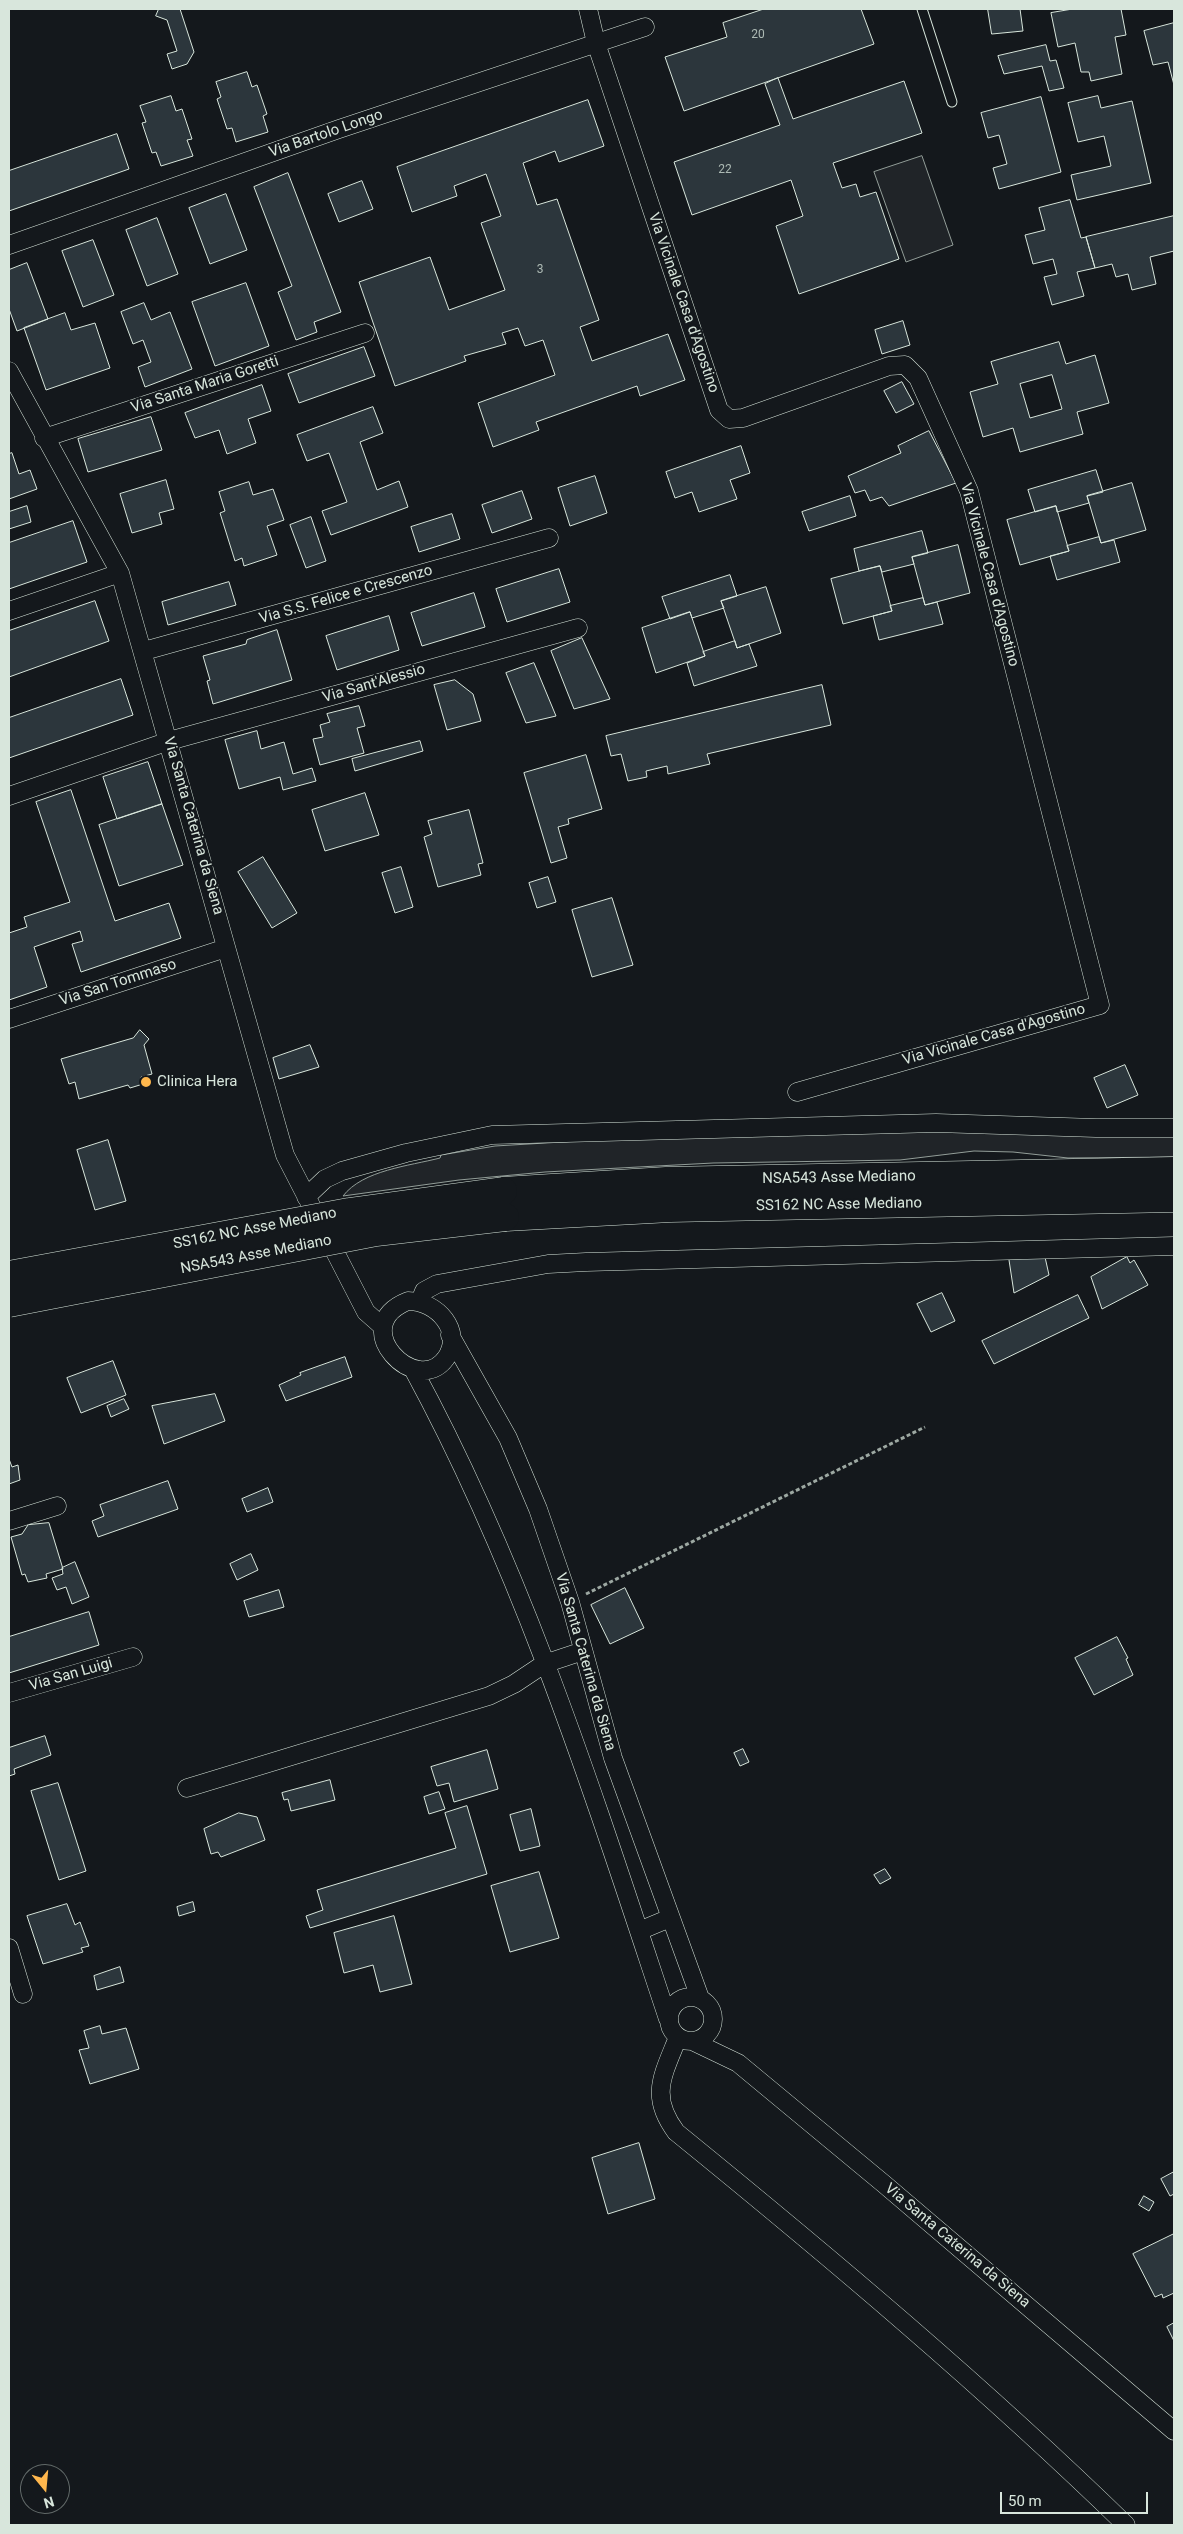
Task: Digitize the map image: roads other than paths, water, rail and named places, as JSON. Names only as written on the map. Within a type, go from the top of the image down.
[{"type":"highway","name":"NSA543 Asse Mediano","points":[[9,1303],[376,1232],[504,1204],[666,1181],[1174,1170]]},
{"type":"highway","name":"SS162 NC Asse Mediano","points":[[9,1275],[349,1212],[504,1204],[670,1208],[1174,1198]]},
{"type":"street","name":"Via Vicinale Casa d'Agostino","points":[[588,9],[596,43],[719,410],[729,420],[743,418],[889,366],[905,365],[918,378],[969,491],[1100,1005],[797,1092]]},
{"type":"street","name":"Via Bartolo Longo","points":[[9,245],[339,129],[645,27]]},
{"type":"street","name":"Via Santa Maria Goretti","points":[[44,438],[365,333]]},
{"type":"street","name":"Via Santa Caterina da Siena","points":[[9,371],[44,438],[120,573],[144,651],[284,1155],[366,1312],[383,1327]]},
{"type":"street","name":"Via S.S. Felice e Crescenzo","points":[[144,651],[549,538]]},
{"type":"street","points":[[9,611],[120,573]]},
{"type":"street","name":"Via Sant'Alessio","points":[[9,796],[169,741],[578,628]]},
{"type":"street","name":"Via San Tommaso","points":[[9,1019],[226,948]]},
{"type":"street","points":[[306,1197],[324,1179],[342,1171],[406,1153],[492,1135],[936,1122],[1096,1128],[1174,1128]]},
{"type":"street","points":[[420,1301],[424,1291],[437,1284],[548,1264],[1174,1246]]},
{"type":"street","points":[[356,1290],[367,1299],[396,1306]]},
{"type":"street","points":[[408,1301],[420,1301],[431,1305],[440,1314],[450,1334],[449,1351],[439,1365],[426,1369],[413,1369],[401,1365],[392,1356],[385,1343],[383,1327],[386,1315],[396,1306],[408,1301]]},
{"type":"street","name":"Via Santa Caterina da Siena","points":[[450,1334],[508,1438],[538,1509],[570,1602],[613,1758],[700,1998]]},
{"type":"street","name":"Via Santa Caterina da Siena","points":[[413,1369],[447,1434],[491,1531],[544,1664],[582,1762],[668,2019]]},
{"type":"street","points":[[9,1521],[57,1506]]},
{"type":"street","points":[[187,1788],[489,1696],[514,1684],[544,1664],[583,1651]]},
{"type":"street","name":"Via San Luigi","points":[[9,1693],[133,1657]]},
{"type":"street","points":[[639,1930],[670,1918]]},
{"type":"street","points":[[9,1948],[23,1994]]},
{"type":"street","points":[[692,1996],[700,1998],[710,2008],[712,2023],[738,2063],[685,2039],[670,2026],[668,2019],[673,2005],[678,2000],[692,1996]]},
{"type":"street","points":[[712,2023],[705,2036],[685,2039],[664,2073],[660,2100],[665,2116],[676,2132],[843,2268],[1069,2469],[1126,2525]]},
{"type":"street","name":"Via Santa Caterina da Siena","points":[[738,2063],[1170,2422]]},
{"type":"lane","points":[[922,9],[952,102]]},
{"type":"place","name":"Clinica Hera","points":[[146,1082]]}]
